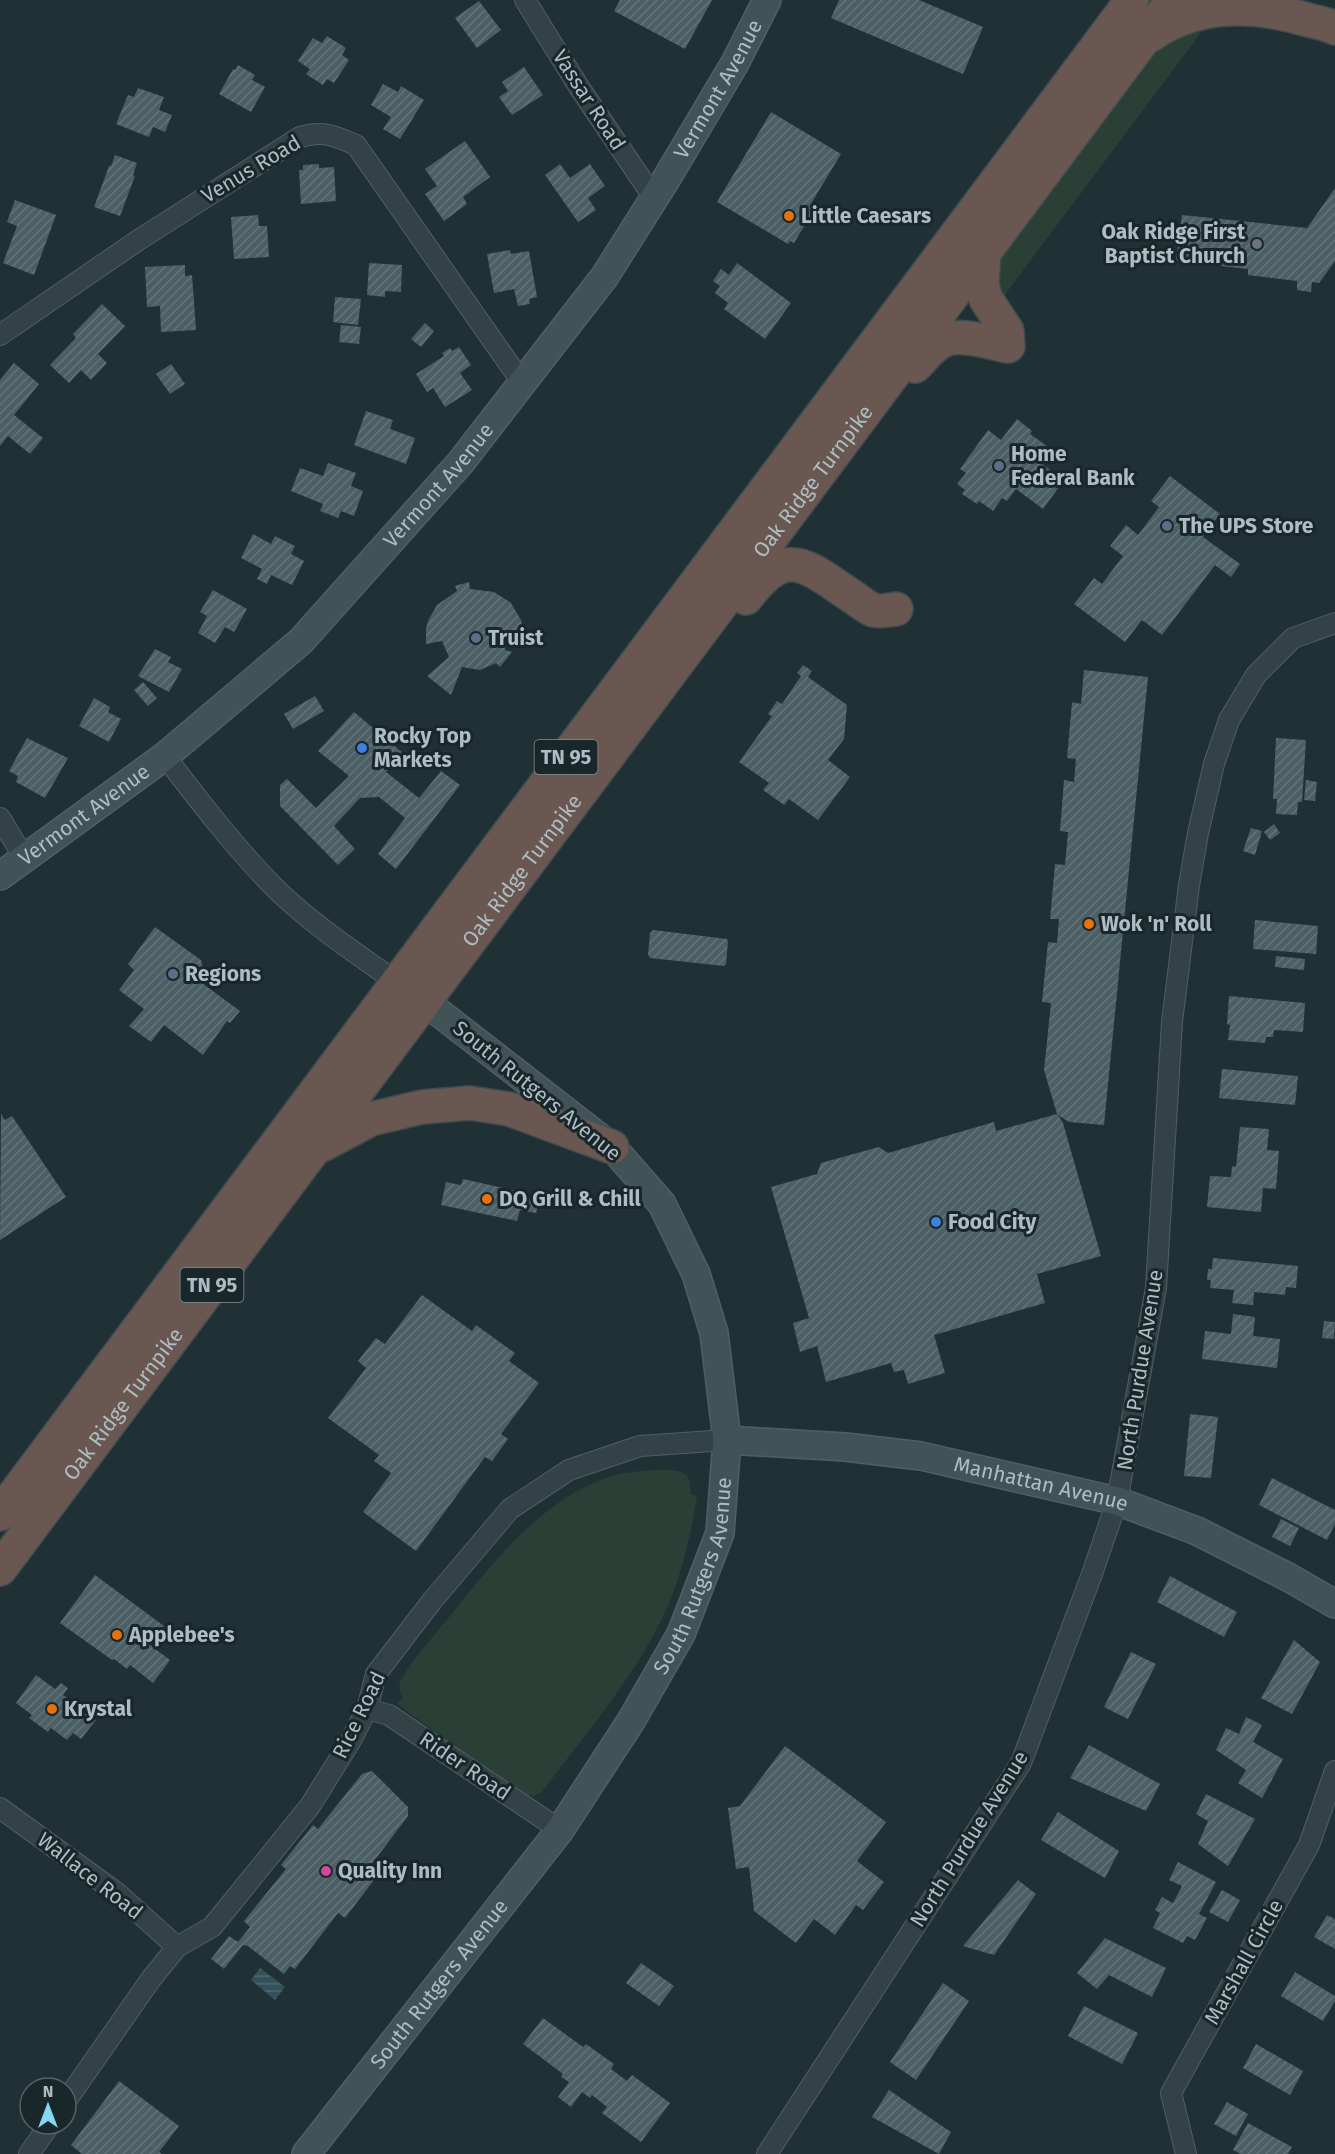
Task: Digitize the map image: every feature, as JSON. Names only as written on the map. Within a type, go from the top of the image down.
[{"type":"highway","name":"Oak Ridge Turnpike","points":[[0,1569],[315,1148],[411,992],[671,615],[1132,0]]},
{"type":"highway","name":"Oak Ridge Turnpike","points":[[0,1514],[186,1263],[623,738],[1173,0]]},
{"type":"highway","points":[[1142,41],[1160,29],[1191,16],[1233,8],[1274,11],[1335,28]]},
{"type":"highway","points":[[876,398],[906,375],[935,345],[947,339],[960,338],[1008,345],[1007,331],[986,299],[982,285],[984,252]]},
{"type":"highway","points":[[623,738],[681,685],[758,582],[773,568],[788,564],[811,569],[874,610],[896,609]]},
{"type":"highway","points":[[315,1148],[371,1119],[422,1107],[470,1103],[509,1109],[612,1147]]},
{"type":"street","name":"Vassar Road","points":[[525,0],[574,79],[654,198]]},
{"type":"street","name":"Vermont Avenue","points":[[0,876],[165,756],[301,641],[461,462],[605,276],[735,63],[767,0]]},
{"type":"street","name":"Venus Road","points":[[0,335],[146,235],[300,137],[309,134],[330,134],[356,145],[523,384]]},
{"type":"street","name":"North Purdue Avenue","points":[[767,2154],[1022,1763],[1118,1501],[1156,1288],[1172,1022],[1189,885],[1214,764],[1229,720],[1256,675],[1293,638],[1335,623]]},
{"type":"street","points":[[165,756],[207,811],[278,891],[335,938],[411,992]]},
{"type":"street","points":[[0,818],[25,859]]},
{"type":"street","name":"South Rutgers Avenue","points":[[306,2154],[560,1830],[631,1721],[681,1634],[720,1533],[727,1440],[714,1333],[696,1274],[662,1204],[612,1147],[411,992]]},
{"type":"street","name":"Manhattan Avenue","points":[[727,1440],[845,1447],[921,1456],[1118,1501],[1197,1531],[1288,1577],[1335,1604]]},
{"type":"street","name":"Rice Road","points":[[78,2084],[151,1979],[177,1947],[212,1927],[310,1806],[368,1709],[376,1674],[432,1601],[510,1509],[569,1470],[640,1446],[727,1440]]},
{"type":"street","name":"Rider Road","points":[[368,1709],[389,1715],[560,1830]]},
{"type":"street","name":"Marshall Circle","points":[[1186,2154],[1171,2093],[1309,1845],[1335,1771]]},
{"type":"street","name":"Wallace Road","points":[[0,1808],[117,1893],[177,1947]]},
{"type":"street","points":[[29,2154],[42,2136]]},
{"type":"green space","points":[[1240,16],[1240,26],[1209,22],[998,304],[991,278],[997,252],[1139,65],[1161,45],[1184,30],[1210,20]]},
{"type":"green space","points":[[637,1471],[682,1472],[689,1479],[690,1494],[697,1496],[684,1559],[669,1604],[636,1664],[542,1792],[533,1796],[517,1793],[400,1706],[397,1703],[403,1698],[399,1689],[400,1682],[417,1656],[483,1576],[519,1536],[539,1518],[583,1488],[606,1478]]},
{"type":"water","points":[[260,1968],[285,1987],[275,2000],[251,1980]]},
{"type":"building","points":[[620,0],[712,0],[685,49],[614,11]]},
{"type":"building","points":[[839,0],[919,0],[983,27],[963,74],[831,18]]},
{"type":"building","points":[[479,1],[501,30],[477,48],[455,18]]},
{"type":"building","points":[[327,36],[346,48],[342,55],[349,60],[334,83],[327,79],[323,85],[306,74],[310,69],[298,61],[313,38],[322,43]]},
{"type":"building","points":[[238,65],[255,75],[252,80],[265,87],[251,112],[219,94],[233,69],[235,70]]},
{"type":"building","points":[[524,67],[543,95],[512,115],[499,97],[508,91],[502,82]]},
{"type":"building","points":[[383,84],[398,92],[401,86],[424,100],[400,139],[383,129],[391,117],[371,105]]},
{"type":"building","points":[[138,88],[164,97],[159,110],[172,115],[165,132],[153,127],[149,137],[116,124],[128,95],[134,97]]},
{"type":"building","points":[[771,112],[841,154],[812,202],[817,205],[794,243],[790,241],[788,244],[717,202]]},
{"type":"building","points":[[465,141],[490,177],[463,197],[467,204],[444,221],[425,194],[437,186],[425,169]]},
{"type":"building","points":[[115,155],[137,163],[133,175],[135,176],[120,216],[94,207]]},
{"type":"building","points":[[319,164],[319,168],[334,167],[336,201],[301,204],[299,170],[303,170],[303,165]]},
{"type":"building","points":[[560,164],[570,178],[590,164],[605,186],[588,198],[596,210],[578,222],[545,175]]},
{"type":"building","name":"Oak Ridge First Baptist Church","points":[[1335,188],[1335,261],[1319,283],[1312,282],[1311,292],[1297,290],[1297,281],[1248,275],[1248,269],[1176,261],[1182,215],[1307,228]]},
{"type":"building","points":[[15,200],[56,215],[34,275],[3,263],[17,226],[7,222]]},
{"type":"building","points":[[258,215],[259,226],[267,226],[269,257],[234,259],[231,217]]},
{"type":"building","points":[[510,250],[511,254],[529,251],[537,297],[529,299],[530,304],[518,306],[514,289],[494,293],[487,254]]},
{"type":"building","points":[[369,263],[402,265],[401,292],[385,291],[385,297],[367,295]]},
{"type":"building","points":[[737,263],[791,303],[765,339],[724,309],[728,303],[715,293],[720,286],[713,281],[721,269],[729,275]]},
{"type":"building","points":[[185,265],[185,276],[192,275],[196,330],[161,332],[160,306],[147,307],[145,267]]},
{"type":"building","points":[[335,297],[361,299],[358,325],[333,322]]},
{"type":"building","points":[[102,304],[125,326],[98,354],[107,363],[91,380],[81,370],[69,383],[50,365],[76,338],[73,334]]},
{"type":"building","points":[[425,323],[434,331],[421,347],[411,339]]},
{"type":"building","points":[[341,325],[361,327],[359,344],[339,342]]},
{"type":"building","points":[[459,347],[471,365],[460,373],[472,390],[445,407],[433,388],[427,392],[416,374],[444,356],[442,353],[450,348],[452,351]]},
{"type":"building","points":[[14,363],[39,384],[14,415],[43,438],[30,454],[8,436],[0,446],[0,380]]},
{"type":"building","points":[[171,364],[185,384],[170,394],[156,374]]},
{"type":"building","points":[[366,411],[393,420],[390,429],[415,438],[406,464],[354,445]]},
{"type":"building","points":[[1017,419],[1032,431],[1030,434],[1047,446],[1037,460],[1064,480],[1043,509],[1016,489],[1007,501],[1002,498],[993,511],[979,501],[977,504],[962,494],[965,490],[957,484],[966,473],[960,469],[988,430],[1001,440]]},
{"type":"building","points":[[328,463],[356,473],[351,486],[363,491],[354,516],[341,511],[338,518],[320,511],[323,504],[291,491],[300,468],[323,476]]},
{"type":"building","points":[[1170,476],[1220,514],[1203,537],[1240,564],[1231,577],[1215,565],[1162,635],[1142,620],[1125,642],[1074,604],[1094,578],[1102,584],[1123,556],[1110,546],[1126,525],[1138,535],[1159,507],[1151,501]]},
{"type":"building","points":[[253,534],[271,544],[275,536],[295,546],[291,554],[304,561],[292,585],[271,575],[267,584],[257,579],[262,569],[241,558]]},
{"type":"building","points":[[469,582],[470,589],[494,592],[511,603],[521,620],[523,630],[508,632],[505,650],[512,652],[500,667],[496,663],[480,670],[462,667],[451,695],[427,676],[449,657],[442,641],[426,644],[426,628],[437,605],[457,591],[455,586]]},
{"type":"building","points":[[213,590],[247,609],[234,632],[225,627],[215,643],[198,633],[207,616],[200,612]]},
{"type":"building","points":[[155,649],[171,657],[168,662],[182,669],[169,692],[138,676]]},
{"type":"building","points":[[803,665],[812,671],[808,677],[847,705],[844,739],[828,760],[850,777],[818,820],[789,799],[784,805],[763,790],[769,783],[739,762],[772,716],[768,714],[777,701],[782,704],[801,676],[797,673]]},
{"type":"building","name":"Food City","points":[[1084,670],[1148,677],[1104,1125],[1069,1122],[1058,1115],[1063,1123],[1101,1256],[1037,1274],[1045,1303],[934,1335],[945,1373],[908,1384],[904,1370],[894,1372],[891,1363],[826,1382],[817,1346],[800,1352],[793,1323],[809,1318],[771,1187],[817,1174],[821,1163],[879,1147],[888,1153],[994,1122],[996,1131],[1057,1114],[1044,1070],[1051,1003],[1042,1002],[1048,942],[1057,943],[1059,919],[1050,919],[1055,864],[1065,865],[1068,832],[1060,831],[1064,780],[1074,782],[1076,759],[1067,758],[1072,702],[1081,704]]},
{"type":"building","points":[[143,682],[157,698],[148,706],[134,690]]},
{"type":"building","points":[[315,696],[324,711],[293,729],[284,714]]},
{"type":"building","points":[[94,698],[110,707],[108,712],[121,719],[109,742],[79,726]]},
{"type":"building","points":[[354,712],[404,754],[386,772],[419,798],[441,771],[460,785],[396,869],[378,854],[405,818],[379,797],[360,798],[334,826],[355,849],[338,865],[280,806],[280,785],[287,779],[316,808],[349,776],[318,751]]},
{"type":"building","points":[[27,738],[68,758],[45,798],[16,782],[18,776],[9,771]]},
{"type":"building","points":[[1276,738],[1306,740],[1302,802],[1298,802],[1297,815],[1276,814],[1277,799],[1273,799]]},
{"type":"building","points":[[1306,780],[1317,782],[1315,801],[1304,800]]},
{"type":"building","points":[[1274,824],[1280,833],[1270,840],[1264,832]]},
{"type":"building","points":[[1251,828],[1262,831],[1255,855],[1243,851]]},
{"type":"building","points":[[1255,920],[1318,926],[1316,954],[1253,949]]},
{"type":"building","points":[[155,927],[201,960],[203,967],[195,978],[240,1011],[230,1023],[227,1021],[203,1055],[164,1025],[151,1042],[129,1026],[144,1009],[119,990],[134,970],[128,964]]},
{"type":"building","points":[[653,930],[727,939],[726,964],[724,966],[650,958],[648,955],[650,933]]},
{"type":"building","points":[[1276,956],[1305,959],[1304,970],[1275,967]]},
{"type":"building","points":[[1229,996],[1305,1003],[1303,1032],[1274,1030],[1273,1037],[1266,1037],[1265,1043],[1228,1040]]},
{"type":"building","points":[[1222,1069],[1298,1076],[1295,1105],[1219,1098]]},
{"type":"building","points":[[1,1114],[5,1120],[12,1116],[66,1197],[0,1240]]},
{"type":"building","points":[[1240,1127],[1269,1129],[1267,1150],[1279,1151],[1276,1189],[1263,1188],[1261,1212],[1207,1207],[1210,1176],[1231,1177],[1232,1166],[1236,1167]]},
{"type":"building","name":"DQ Grill & Chill","points":[[463,1179],[525,1193],[524,1197],[539,1201],[536,1213],[520,1210],[517,1221],[441,1205],[446,1182],[461,1185]]},
{"type":"building","points":[[1213,1258],[1298,1266],[1296,1288],[1286,1287],[1285,1295],[1254,1292],[1253,1305],[1232,1303],[1234,1290],[1210,1288],[1211,1280],[1207,1280],[1208,1269],[1212,1269]]},
{"type":"building","points":[[422,1295],[472,1331],[476,1325],[515,1353],[509,1361],[539,1383],[501,1434],[508,1439],[492,1461],[485,1457],[416,1551],[363,1512],[391,1473],[374,1461],[379,1455],[328,1418],[366,1368],[358,1361],[376,1338],[385,1344]]},
{"type":"building","points":[[1233,1314],[1255,1317],[1253,1336],[1280,1339],[1277,1368],[1202,1359],[1205,1331],[1231,1334]]},
{"type":"building","points":[[1324,1321],[1335,1322],[1334,1339],[1322,1338]]},
{"type":"building","points":[[1190,1414],[1218,1417],[1211,1478],[1184,1476]]},
{"type":"building","points":[[1272,1478],[1335,1510],[1335,1524],[1327,1540],[1259,1505]]},
{"type":"building","points":[[1281,1519],[1299,1528],[1290,1546],[1272,1537]]},
{"type":"building","name":"Applebee's","points":[[95,1575],[164,1626],[150,1645],[170,1660],[153,1683],[130,1665],[127,1669],[114,1659],[112,1660],[60,1623]]},
{"type":"building","points":[[1170,1576],[1237,1612],[1224,1637],[1157,1602]]},
{"type":"building","points":[[1294,1640],[1320,1662],[1292,1714],[1261,1698]]},
{"type":"building","points":[[1131,1652],[1156,1664],[1128,1719],[1104,1707]]},
{"type":"building","name":"Krystal","points":[[36,1675],[55,1689],[61,1683],[68,1688],[63,1695],[96,1720],[81,1739],[73,1733],[67,1740],[51,1728],[48,1732],[29,1718],[32,1715],[16,1703]]},
{"type":"building","points":[[1246,1717],[1262,1725],[1253,1742],[1283,1759],[1262,1798],[1238,1783],[1246,1770],[1216,1750],[1226,1728],[1239,1734]]},
{"type":"building","points":[[1089,1745],[1160,1784],[1146,1811],[1070,1778]]},
{"type":"building","points":[[785,1746],[886,1822],[857,1861],[884,1882],[863,1910],[856,1905],[835,1935],[814,1919],[796,1943],[754,1911],[749,1867],[736,1869],[728,1808],[740,1806]]},
{"type":"building","name":"Quality Inn","points":[[372,1771],[408,1807],[408,1816],[365,1873],[374,1880],[345,1918],[338,1913],[295,1969],[290,1966],[284,1974],[248,1946],[243,1945],[224,1969],[211,1959],[229,1936],[238,1942],[250,1927],[244,1921],[286,1869],[281,1865],[313,1825],[318,1829],[362,1774]]},
{"type":"building","points":[[1206,1794],[1255,1819],[1228,1866],[1198,1844],[1208,1821],[1196,1814]]},
{"type":"building","points":[[1058,1812],[1119,1851],[1105,1878],[1041,1840]]},
{"type":"building","points":[[1178,1862],[1216,1882],[1199,1914],[1207,1918],[1195,1940],[1187,1936],[1183,1943],[1153,1928],[1160,1913],[1155,1910],[1162,1897],[1173,1903],[1182,1886],[1169,1880]]},
{"type":"building","points":[[1018,1880],[1036,1894],[994,1955],[963,1946]]},
{"type":"building","points":[[1222,1890],[1240,1900],[1228,1922],[1209,1912]]},
{"type":"building","points":[[1327,1915],[1335,1919],[1335,1949],[1314,1937]]},
{"type":"building","points":[[1105,1938],[1166,1968],[1152,1997],[1109,1975],[1097,1989],[1077,1973]]},
{"type":"building","points":[[641,1963],[674,1986],[659,2006],[626,1983]]},
{"type":"building","points":[[1295,1972],[1335,1996],[1335,2001],[1323,2021],[1281,1996]]},
{"type":"building","points":[[943,1983],[969,2001],[916,2080],[890,2062]]},
{"type":"building","points":[[1084,2006],[1138,2033],[1122,2064],[1068,2036]]},
{"type":"building","points":[[543,2018],[583,2047],[586,2044],[614,2064],[611,2069],[627,2081],[632,2075],[670,2103],[641,2142],[602,2113],[607,2107],[592,2095],[590,2098],[582,2092],[571,2107],[558,2097],[569,2082],[561,2077],[563,2074],[523,2044]]},
{"type":"building","points":[[1256,2044],[1303,2071],[1290,2095],[1243,2068]]},
{"type":"building","points":[[119,2081],[179,2126],[159,2152],[162,2154],[82,2154],[71,2145]]},
{"type":"building","points":[[889,2090],[951,2132],[939,2154],[872,2117]]},
{"type":"building","points":[[1227,2102],[1248,2114],[1236,2136],[1214,2124]]},
{"type":"building","points":[[1248,2123],[1292,2147],[1288,2154],[1241,2154],[1233,2150]]},
{"type":"place","name":"Little Caesars","points":[[789,216]]},
{"type":"place","name":"Oak Ridge First Baptist Church","points":[[1257,244]]},
{"type":"place","name":"Home Federal Bank","points":[[999,466]]},
{"type":"place","name":"The UPS Store","points":[[1167,526]]},
{"type":"place","name":"Truist","points":[[476,638]]},
{"type":"place","name":"Rocky Top Markets","points":[[362,748]]},
{"type":"place","name":"Wok 'n' Roll","points":[[1089,924]]},
{"type":"place","name":"Regions","points":[[173,974]]},
{"type":"place","name":"DQ Grill & Chill","points":[[487,1199]]},
{"type":"place","name":"Food City","points":[[936,1222]]},
{"type":"place","name":"Applebee's","points":[[117,1635]]},
{"type":"place","name":"Krystal","points":[[52,1709]]},
{"type":"place","name":"Quality Inn","points":[[326,1871]]}]
